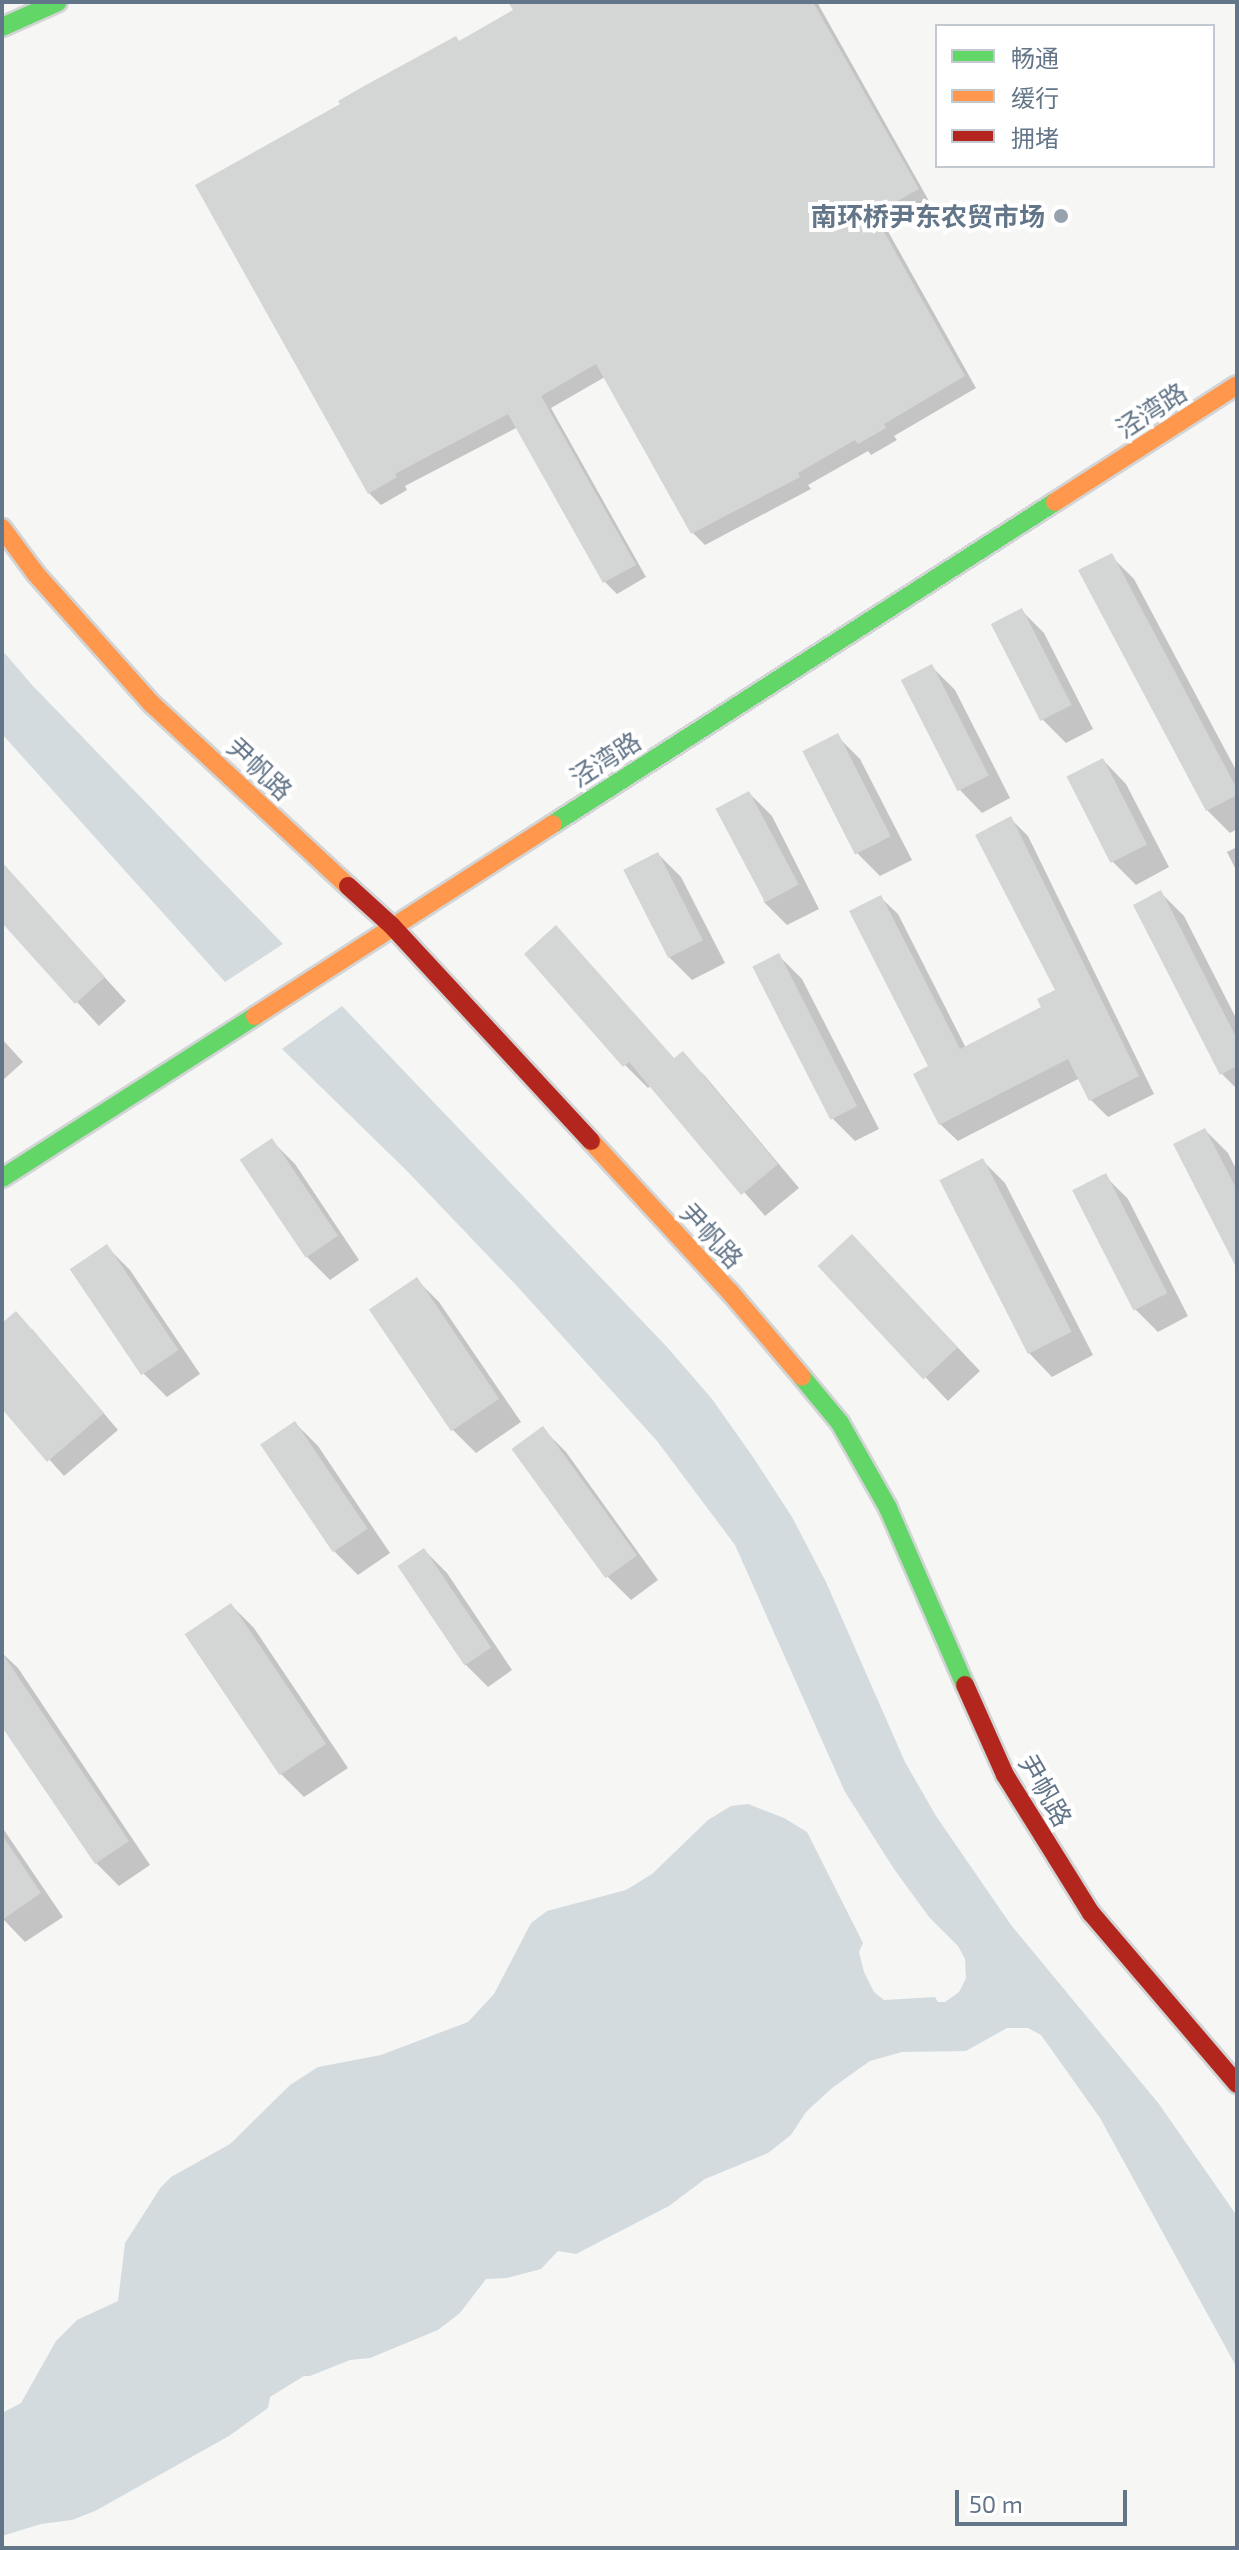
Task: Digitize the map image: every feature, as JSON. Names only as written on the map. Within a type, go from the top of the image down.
[{"type":"street","points":[[2,27],[58,2]]},
{"type":"street","name":"泾湾路","points":[[2,1178],[1237,385]]},
{"type":"street","name":"尹帆路","points":[[2,528],[36,574],[152,704],[392,926],[730,1292],[840,1423],[888,1508],[1005,1775],[1035,1827],[1091,1913],[1237,2084]]},
{"type":"shaded area","points":[[2,650],[32,685],[283,944],[225,982],[2,734]]},
{"type":"shaded area","points":[[342,1006],[667,1347],[712,1399],[753,1457],[792,1517],[826,1582],[905,1762],[936,1816],[1011,1925],[1159,2104],[1237,2216],[1237,2368],[1100,2118],[1041,2035],[1028,2028],[1007,2028],[966,2051],[902,2052],[870,2061],[832,2088],[806,2112],[791,2135],[768,2153],[705,2179],[669,2206],[576,2254],[558,2251],[541,2269],[507,2278],[486,2279],[460,2313],[438,2330],[370,2358],[350,2360],[304,2376],[270,2397],[268,2408],[229,2436],[95,2511],[72,2520],[41,2524],[2,2536],[2,2413],[21,2403],[56,2341],[77,2320],[118,2301],[125,2243],[161,2187],[171,2177],[230,2144],[290,2085],[318,2067],[381,2055],[468,2022],[494,1994],[531,1923],[547,1911],[626,1890],[652,1874],[708,1820],[731,1806],[748,1804],[784,1818],[807,1832],[863,1943],[859,1952],[864,1972],[874,1992],[884,2000],[935,1997],[938,2002],[945,2002],[959,1992],[966,1978],[965,1959],[958,1946],[929,1917],[845,1792],[735,1545],[657,1441],[516,1285],[407,1171],[282,1049]]},
{"type":"building","points":[[508,2],[813,2],[919,189],[874,214],[965,376],[884,424],[886,428],[858,444],[855,440],[798,473],[800,477],[691,534],[596,364],[541,396],[636,565],[603,583],[508,414],[395,474],[397,477],[368,494],[195,185],[340,104],[338,101],[364,86],[456,36],[459,41],[513,10]]},
{"type":"building","points":[[1112,553],[1237,789],[1237,795],[1206,811],[1078,570]]},
{"type":"building","points":[[1022,608],[1071,705],[1040,721],[991,624]]},
{"type":"building","points":[[932,664],[989,775],[958,791],[901,680]]},
{"type":"building","points":[[838,733],[891,836],[855,855],[802,751]]},
{"type":"building","points":[[1103,758],[1147,844],[1111,863],[1066,777]]},
{"type":"building","points":[[749,791],[799,885],[765,902],[715,809]]},
{"type":"building","points":[[1011,816],[1139,1076],[1089,1101],[1068,1059],[939,1125],[913,1074],[928,1066],[849,911],[881,895],[960,1049],[1041,1007],[1037,999],[1055,990],[975,835]]},
{"type":"building","points":[[658,852],[703,940],[668,958],[623,870]]},
{"type":"building","points":[[2,862],[105,977],[75,1004],[2,923]]},
{"type":"building","points":[[1161,890],[1237,1039],[1237,1066],[1220,1075],[1133,905]]},
{"type":"building","points":[[556,925],[674,1058],[683,1051],[778,1164],[741,1195],[629,1062],[623,1067],[524,954]]},
{"type":"building","points":[[779,953],[857,1106],[830,1120],[752,967]]},
{"type":"building","points":[[1205,1128],[1237,1190],[1237,1269],[1173,1144]]},
{"type":"building","points":[[272,1138],[338,1236],[306,1258],[240,1160]]},
{"type":"building","points":[[983,1158],[1072,1332],[1028,1354],[939,1180]]},
{"type":"building","points":[[1106,1173],[1167,1293],[1133,1311],[1072,1190]]},
{"type":"building","points":[[852,1234],[958,1347],[923,1379],[818,1266]]},
{"type":"building","points":[[107,1244],[179,1350],[141,1375],[70,1269]]},
{"type":"building","points":[[417,1277],[499,1399],[451,1431],[369,1309]]},
{"type":"building","points":[[16,1311],[104,1413],[47,1462],[2,1409],[2,1323]]},
{"type":"building","points":[[295,1421],[368,1529],[333,1552],[260,1444]]},
{"type":"building","points":[[543,1426],[637,1555],[605,1578],[511,1449]]},
{"type":"building","points":[[424,1548],[491,1647],[465,1665],[397,1566]]},
{"type":"building","points":[[231,1603],[326,1744],[280,1775],[185,1634]]},
{"type":"building","points":[[2,1653],[129,1841],[95,1864],[2,1727]]},
{"type":"building","points":[[2,1835],[41,1893],[2,1920]]},
{"type":"traffic: fast","points":[[2,27],[58,2]]},
{"type":"traffic: fast","points":[[553,824],[1055,502]]},
{"type":"traffic: fast","points":[[2,1178],[255,1016]]},
{"type":"traffic: fast","points":[[802,1377],[840,1423],[888,1508],[965,1685]]},
{"type":"traffic: slow","points":[[1055,502],[1237,385]]},
{"type":"traffic: slow","points":[[2,528],[36,574],[152,704],[348,886]]},
{"type":"traffic: slow","points":[[255,1016],[553,824]]},
{"type":"traffic: slow","points":[[591,1141],[730,1292],[802,1377]]},
{"type":"traffic: jam","points":[[348,886],[392,926],[591,1141]]},
{"type":"traffic: jam","points":[[965,1685],[1005,1775],[1091,1913],[1237,2084]]},
{"type":"place","name":"南环桥尹东农贸市场","points":[[1061,216]]}]
